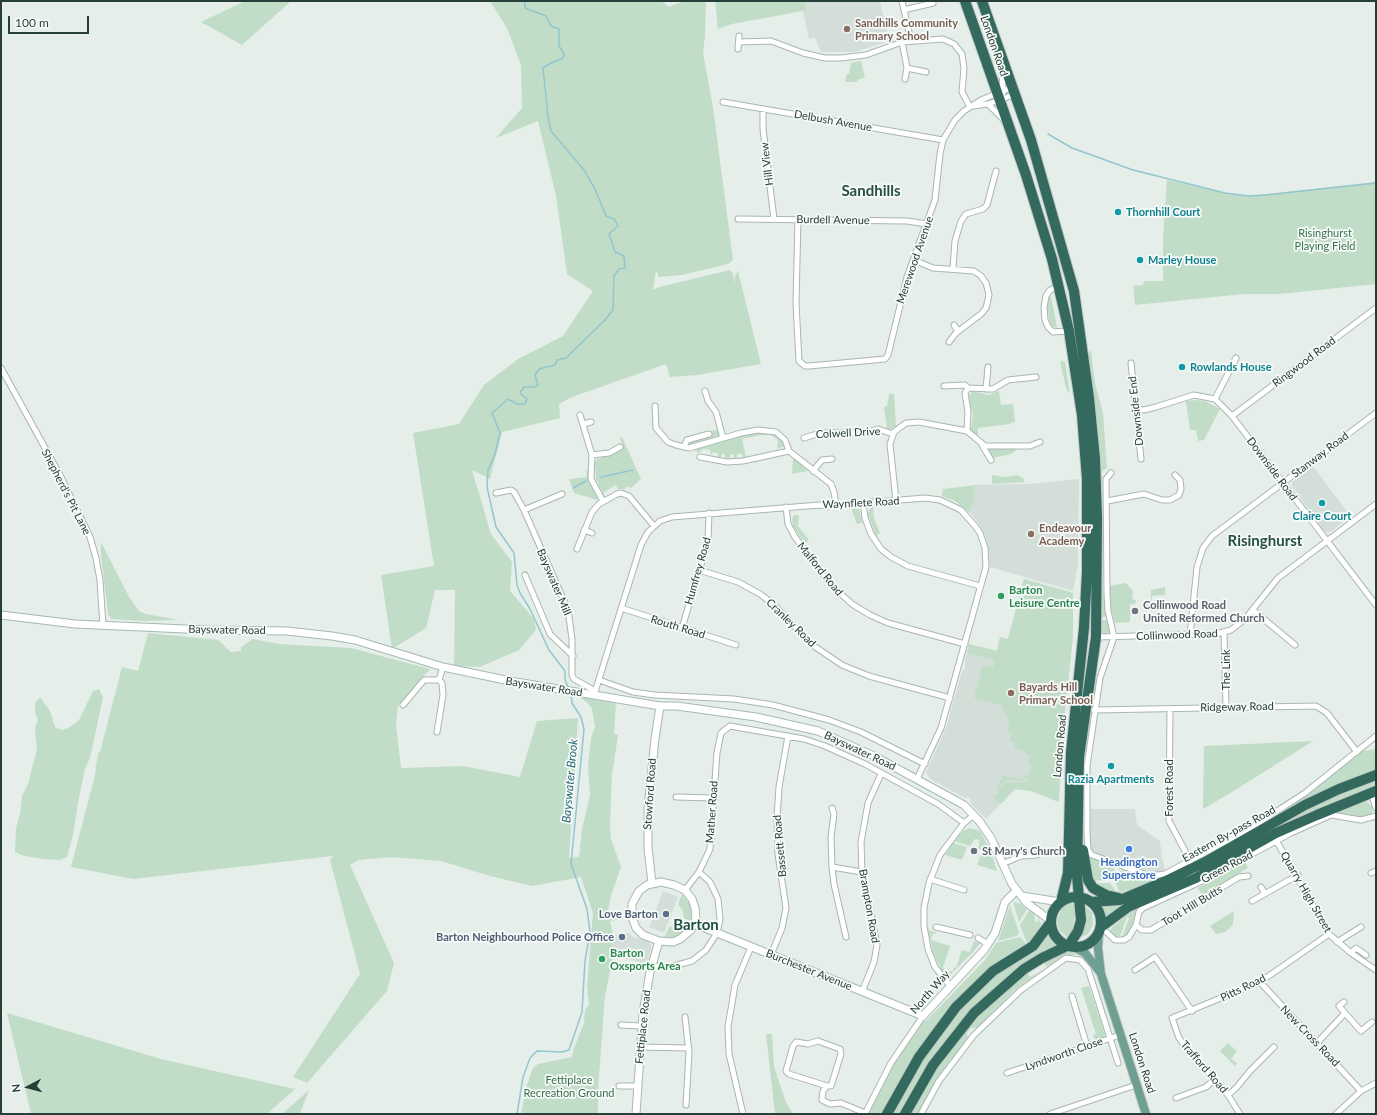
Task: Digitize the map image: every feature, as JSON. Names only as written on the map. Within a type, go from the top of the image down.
[{"type":"highway","name":"London Road","points":[[965,1],[1000,94],[1040,217],[1060,286],[1085,399],[1087,572],[1084,628],[1070,759],[1068,873],[1061,902],[1052,914],[1051,922]]},
{"type":"highway","name":"London Road","points":[[982,1],[1014,90],[1046,187],[1074,291],[1085,399],[1095,459],[1097,518],[1096,637],[1079,757],[1078,827],[1083,854]]},
{"type":"highway","name":"Eastern By-pass Road","points":[[1078,897],[1090,902],[1114,902],[1127,898],[1205,862],[1323,796],[1376,775]]},
{"type":"highway","name":"Eastern By-pass Road","points":[[1070,945],[1086,944],[1093,940],[1100,930],[1128,907],[1196,878],[1276,834],[1316,815],[1374,792]]},
{"type":"highway","points":[[1083,854],[1082,873],[1090,902],[1099,913],[1100,930]]},
{"type":"highway","points":[[904,1114],[933,1065],[974,1013],[1024,969],[1042,958],[1070,945],[1078,932],[1081,920],[1076,876],[1083,854]]},
{"type":"highway","points":[[1083,854],[1088,880],[1094,888],[1106,896],[1127,898]]},
{"type":"highway","points":[[1061,902],[1072,897],[1078,897]]},
{"type":"highway","points":[[1051,922],[1056,936],[1070,945]]},
{"type":"highway","points":[[887,1114],[919,1057],[956,1007],[993,971],[1033,946],[1051,922]]},
{"type":"main road","name":"London Road","points":[[1100,930],[1098,948],[1101,974],[1146,1114]]},
{"type":"main road","name":"London Road","points":[[1070,945],[1082,950],[1101,974]]},
{"type":"street","points":[[902,1],[910,41]]},
{"type":"street","points":[[904,10],[933,3]]},
{"type":"street","points":[[738,49],[739,39],[771,41],[803,53],[825,58],[841,58],[861,56],[902,42],[943,39],[957,47],[962,54],[964,63],[962,92],[970,107]]},
{"type":"street","points":[[902,42],[907,68],[905,79]]},
{"type":"street","points":[[1000,94],[1001,56]]},
{"type":"street","points":[[907,68],[926,72]]},
{"type":"street","name":"Merewood Avenue","points":[[798,219],[796,303],[799,361],[805,366],[882,360],[886,358],[898,310],[914,260],[936,200],[940,154],[943,140],[959,115],[970,107],[1000,94],[1014,90]]},
{"type":"street","name":"Merewood Avenue","points":[[970,107],[988,104],[1000,94],[1014,90]]},
{"type":"street","name":"Delbush Avenue","points":[[723,102],[943,140]]},
{"type":"street","points":[[988,104],[998,112],[1010,128]]},
{"type":"street","name":"Hill View","points":[[763,109],[763,129],[774,219]]},
{"type":"street","points":[[953,268],[955,241],[961,221],[966,214],[983,209],[988,205],[996,171]]},
{"type":"street","name":"Burdell Avenue","points":[[738,219],[907,221],[927,224]]},
{"type":"street","points":[[914,260],[933,268],[969,270],[978,274],[986,283],[989,295],[984,311],[958,331],[948,342]]},
{"type":"street","points":[[1060,286],[1050,290],[1046,296],[1044,307],[1045,320],[1053,332],[1069,331]]},
{"type":"street","name":"Ringwood Road","points":[[1232,416],[1376,308]]},
{"type":"street","points":[[954,325],[958,331]]},
{"type":"street","points":[[1136,409],[1144,410],[1194,395],[1215,399],[1236,358]]},
{"type":"street","name":"Downside End","points":[[1130,363],[1141,459]]},
{"type":"street","points":[[986,389],[988,367]]},
{"type":"street","name":"Shepherd's Pit Lane","points":[[1,368],[61,477],[90,538],[96,558],[100,580],[103,626]]},
{"type":"street","points":[[944,386],[965,385],[968,388],[974,387],[986,389],[996,388],[1008,380],[1036,377]]},
{"type":"street","points":[[967,431],[968,412],[965,393],[968,388]]},
{"type":"street","points":[[705,391],[708,401],[716,412],[723,438]]},
{"type":"street","name":"Downside Road","points":[[1215,399],[1232,416],[1376,605]]},
{"type":"street","points":[[656,406],[656,428],[668,442],[676,446],[689,448],[758,430],[772,431],[783,438],[788,451],[831,484],[836,505]]},
{"type":"street","name":"Stanway Road","points":[[1190,635],[1197,567],[1203,548],[1212,536],[1376,413]]},
{"type":"street","points":[[580,416],[592,456],[591,479],[603,501]]},
{"type":"street","points":[[583,424],[591,422]]},
{"type":"street","points":[[896,501],[890,446],[893,434],[902,425],[913,422],[967,431],[982,445],[991,460]]},
{"type":"street","name":"Colwell Drive","points":[[804,438],[820,433],[865,433],[878,429],[893,434]]},
{"type":"street","points":[[684,447],[686,441],[709,434]]},
{"type":"street","points":[[982,445],[1030,446],[1040,442]]},
{"type":"street","points":[[1030,446],[1031,453]]},
{"type":"street","points":[[592,456],[620,448]]},
{"type":"street","points":[[703,456],[727,462],[743,461],[788,451]]},
{"type":"street","points":[[813,471],[822,460],[832,458]]},
{"type":"street","points":[[1083,854],[1087,766],[1094,710],[1100,678],[1114,637],[1108,611],[1107,593],[1106,479],[1111,473]]},
{"type":"street","points":[[1107,501],[1144,494],[1162,500],[1170,500],[1176,497],[1181,489],[1180,480],[1175,475]]},
{"type":"street","name":"Bayswater Mill","points":[[496,493],[511,490],[514,492],[524,510],[568,610],[573,656],[571,672],[574,679],[595,693]]},
{"type":"street","points":[[577,549],[592,512],[603,501],[617,494],[625,493],[632,499],[654,526]]},
{"type":"street","points":[[524,510],[562,494]]},
{"type":"street","name":"Waynflete Road","points":[[595,693],[641,545],[654,526],[666,518],[925,498],[934,499],[955,506],[968,517],[980,533],[985,548],[986,567],[941,728],[917,779]]},
{"type":"street","points":[[864,503],[869,531],[878,546],[888,555],[908,566],[980,586]]},
{"type":"street","name":"Collinwood Road","points":[[1096,637],[1224,633],[1236,627],[1253,610],[1278,578],[1376,504]]},
{"type":"street","name":"Malford Road","points":[[786,508],[788,524],[795,537],[830,584],[852,604],[870,615],[888,623],[965,644]]},
{"type":"street","name":"Humfrey Road","points":[[682,628],[709,537],[709,514]]},
{"type":"street","points":[[584,530],[592,533]]},
{"type":"street","name":"Cranley Road","points":[[700,570],[738,582],[760,594],[773,604],[811,644],[842,665],[868,676],[950,698]]},
{"type":"street","points":[[525,575],[550,634],[573,656]]},
{"type":"street","name":"Routh Road","points":[[621,608],[736,645]]},
{"type":"street","points":[[1253,610],[1295,644]]},
{"type":"street","name":"Bayswater Road","points":[[1,615],[57,623],[103,626],[310,633],[355,640],[443,667],[510,681],[595,693],[660,706],[748,715],[810,729],[847,742],[955,799],[974,815],[992,838],[1008,879],[1027,903],[1051,922]]},
{"type":"street","name":"The Link","points":[[1224,633],[1226,707]]},
{"type":"street","points":[[439,680],[443,667]]},
{"type":"street","points":[[403,705],[424,680],[439,680]]},
{"type":"street","points":[[437,732],[443,695],[442,683],[439,680]]},
{"type":"street","name":"Bayswater Road","points":[[599,680],[633,692],[655,695],[734,699],[773,706],[830,720],[861,732],[925,764]]},
{"type":"street","name":"Stowford Road","points":[[652,883],[648,848],[648,808],[660,706]]},
{"type":"street","name":"Ridgeway Road","points":[[1094,710],[1316,706],[1327,713],[1357,752]]},
{"type":"street","name":"Forest Road","points":[[1170,709],[1169,821],[1191,862]]},
{"type":"street","name":"Bayswater Road","points":[[725,729],[733,725],[788,736],[825,746],[865,764],[948,810],[964,823]]},
{"type":"street","name":"Mather Road","points":[[685,890],[699,872],[711,844],[717,753],[721,733],[725,729]]},
{"type":"street","name":"Bassett Road","points":[[771,955],[782,928],[786,908],[778,854],[777,818],[779,787],[788,736]]},
{"type":"street","name":"Green Road","points":[[1083,854],[1092,855],[1150,876],[1165,874],[1191,862],[1252,827],[1305,793],[1376,736]]},
{"type":"street","name":"Brampton Road","points":[[862,992],[874,962],[877,945],[862,872],[862,842],[865,814],[872,793],[882,774]]},
{"type":"street","points":[[1374,792],[1376,808]]},
{"type":"street","points":[[676,797],[713,798]]},
{"type":"street","points":[[832,808],[834,814],[831,837],[832,867],[834,884],[846,937]]},
{"type":"street","points":[[950,986],[935,967],[926,944],[924,914],[930,879],[940,854],[964,823],[974,815]]},
{"type":"street","name":"Green Road","points":[[1100,930],[1120,941],[1129,937],[1136,925],[1139,912],[1143,908],[1202,880],[1276,840],[1331,815],[1361,820],[1376,816]]},
{"type":"street","name":"Quarry High Street","points":[[1276,840],[1298,875],[1329,934],[1351,953],[1376,970]]},
{"type":"street","points":[[1002,864],[1021,856],[1037,855]]},
{"type":"street","points":[[832,867],[862,872]]},
{"type":"street","points":[[652,966],[670,967],[692,961],[706,950],[717,933],[720,919],[718,899],[710,882],[699,872]]},
{"type":"street","points":[[1252,901],[1298,875]]},
{"type":"street","name":"Toot Hill Butts","points":[[1136,925],[1142,930],[1151,930],[1239,877],[1248,876]]},
{"type":"street","points":[[930,879],[964,890]]},
{"type":"street","points":[[652,883],[670,883],[685,890],[694,903],[695,924],[680,940],[668,942],[658,941],[641,933],[634,925],[632,907],[636,895],[643,887],[652,883]]},
{"type":"street","points":[[1261,888],[1265,894]]},
{"type":"street","points":[[1019,893],[1061,902]]},
{"type":"street","name":"North Way","points":[[865,1114],[891,1063],[923,1016],[979,956],[988,944],[999,923],[1005,902],[1019,893]]},
{"type":"street","name":"Burchester Avenue","points":[[695,924],[923,1016]]},
{"type":"street","points":[[936,927],[970,935]]},
{"type":"street","points":[[1337,942],[1361,927]]},
{"type":"street","name":"Pitts Road","points":[[1172,1018],[1260,982],[1329,934]]},
{"type":"street","points":[[978,938],[988,944]]},
{"type":"street","name":"Fettiplace Road","points":[[636,1114],[641,1026],[658,941]]},
{"type":"street","points":[[743,1114],[729,1054],[728,1027],[732,997],[751,947]]},
{"type":"street","points":[[1351,953],[1356,948],[1366,955]]},
{"type":"street","name":"London Road","points":[[921,1114],[939,1081],[964,1046],[989,1019],[1021,990],[1059,962],[1071,957],[1080,960],[1088,969],[1118,1063]]},
{"type":"street","points":[[1135,970],[1155,957],[1192,1011]]},
{"type":"street","name":"New Cross Road","points":[[1260,982],[1360,1091]]},
{"type":"street","points":[[1072,996],[1087,1046]]},
{"type":"street","points":[[1344,1002],[1339,1006],[1361,1031],[1372,1022]]},
{"type":"street","points":[[1317,1043],[1345,1013]]},
{"type":"street","points":[[685,1017],[688,1048],[686,1105]]},
{"type":"street","name":"Trafford Road","points":[[1172,1018],[1182,1042],[1228,1095],[1240,1114]]},
{"type":"street","points":[[621,1025],[641,1026]]},
{"type":"street","name":"Lyndworth Close","points":[[1007,1073],[1120,1035]]},
{"type":"street","points":[[827,1086],[789,1074],[786,1071],[793,1046],[796,1042],[808,1044],[818,1041],[840,1049],[841,1054],[831,1086],[827,1086],[821,1095],[822,1100],[825,1103],[830,1104],[838,1102],[865,1114]]},
{"type":"street","points":[[640,1047],[688,1048]]},
{"type":"street","points":[[1228,1095],[1237,1088],[1250,1071],[1274,1047]]},
{"type":"street","points":[[1176,1098],[1206,1087],[1214,1080]]},
{"type":"street","points":[[1336,1114],[1360,1091],[1376,1083]]},
{"type":"street","points":[[1050,1114],[1136,1085]]},
{"type":"street","points":[[619,1086],[638,1086]]},
{"type":"shaded area","name":"Sandhills Community Primary School","points":[[754,1],[880,1],[889,41],[855,52],[821,52],[815,38],[809,39],[803,11],[755,20]]},
{"type":"shaded area","points":[[1313,466],[1351,517],[1330,532],[1325,532],[1292,486],[1292,482]]},
{"type":"shaded area","name":"Endeavour Academy","points":[[1079,479],[1078,565],[1073,591],[990,567],[989,551],[985,536],[979,524],[970,513],[974,499],[975,485],[1029,484]]},
{"type":"shaded area","name":"Bayards Hill Primary School","points":[[1024,579],[1073,593],[1073,636],[1061,749],[1059,802],[1031,791],[1015,789],[986,819],[970,803],[971,799],[967,797],[965,798],[930,779],[926,772],[946,728],[962,671],[965,669],[965,659],[969,644],[997,651],[1000,637],[1008,639]]},
{"type":"shaded area","points":[[1090,809],[1135,809],[1137,825],[1160,841],[1166,873],[1155,875],[1094,853],[1091,849]]},
{"type":"shaded area","points":[[663,891],[678,897],[664,933],[649,927]]},
{"type":"shaded area","points":[[630,933],[631,936],[648,941],[652,946],[647,964],[611,955],[613,935]]},
{"type":"green space","points":[[245,1],[291,1],[242,45],[201,22]]},
{"type":"green space","points":[[490,1],[662,1],[669,7],[684,1],[704,1],[706,4],[703,53],[713,107],[733,260],[728,264],[682,275],[659,277],[656,270],[653,290],[659,287],[730,270],[733,274],[735,284],[735,276],[738,271],[761,364],[697,375],[670,377],[666,364],[572,397],[559,404],[560,418],[502,432],[490,479],[472,470],[491,534],[512,562],[510,591],[534,619],[536,630],[519,650],[480,667],[454,666],[455,590],[435,590],[426,628],[392,649],[381,575],[434,566],[413,433],[459,424],[484,385],[518,359],[563,336],[593,291],[567,274],[556,196],[538,121],[496,138],[522,108],[521,65],[507,28]]},
{"type":"green space","points":[[715,1],[805,1],[806,10],[732,24],[718,29]]},
{"type":"green space","points":[[861,61],[865,78],[859,79],[857,82],[845,82],[847,74],[849,74],[851,63]]},
{"type":"green space","name":"Risinghurst Playing Field","points":[[1167,180],[1225,193],[1249,196],[1376,182],[1376,284],[1279,294],[1244,294],[1135,305],[1133,286],[1143,285],[1144,281],[1163,281],[1163,237]]},
{"type":"green space","points":[[1050,292],[1057,329],[1050,324],[1047,306]]},
{"type":"green space","points":[[1091,350],[1095,383],[1103,413],[1107,468],[1102,471],[1103,591],[1107,617],[1101,617],[1088,355]]},
{"type":"green space","points":[[1060,361],[1065,362],[1070,394],[1066,388]]},
{"type":"green space","points":[[972,391],[989,395],[999,391],[1001,405],[1013,404],[1015,422],[978,428],[978,437],[971,430],[973,414],[968,398]]},
{"type":"green space","points":[[889,394],[894,394],[896,426],[891,429],[887,429],[884,407],[887,406]]},
{"type":"green space","points":[[1186,401],[1205,401],[1220,409],[1204,440],[1198,441],[1196,430],[1190,430]]},
{"type":"green space","points":[[719,429],[720,437],[690,446],[687,445],[688,441],[692,442],[712,437],[711,431]]},
{"type":"green space","points":[[759,432],[774,434],[782,439],[784,446],[777,449],[778,440],[771,435],[762,435],[742,439],[746,457],[743,457],[742,454],[737,454],[737,458],[734,458],[734,455],[730,454],[730,458],[725,458],[725,454],[718,457],[718,453],[713,452],[711,455],[710,450],[703,449],[699,453],[694,450],[742,435]]},
{"type":"green space","points":[[620,437],[622,437],[641,479],[631,488],[627,486],[625,489],[618,489],[616,485],[604,492],[604,495],[596,479],[595,462],[597,459],[602,458],[602,455],[612,453],[623,448]]},
{"type":"green space","points":[[988,449],[1016,450],[1011,454],[993,458]]},
{"type":"green space","points":[[793,459],[795,459],[808,471],[792,474]]},
{"type":"green space","points":[[586,471],[588,471],[591,486],[598,499],[595,504],[597,500],[574,493],[569,479],[587,477]]},
{"type":"green space","points":[[992,475],[1005,477],[1017,475],[1023,478],[1025,482],[992,484]]},
{"type":"green space","points":[[975,485],[974,499],[970,513],[955,501],[942,496],[943,489]]},
{"type":"green space","points":[[873,506],[874,518],[880,533],[876,536],[868,514],[869,510]]},
{"type":"green space","points":[[851,508],[859,509],[862,523],[857,524]]},
{"type":"green space","points":[[794,515],[799,515],[798,526],[809,540],[805,544],[793,526],[792,519]]},
{"type":"green space","points":[[101,542],[129,597],[139,611],[146,614],[179,620],[144,621],[111,619],[108,614]]},
{"type":"green space","name":"Bayards Hill Primary School","points":[[1024,579],[1073,593],[1073,636],[1061,749],[1059,802],[1031,791],[1015,789],[1001,804],[993,797],[998,793],[996,791],[1007,782],[1021,783],[1028,780],[1031,765],[1027,761],[1031,757],[1024,751],[1014,747],[1015,743],[1009,741],[1012,734],[1008,733],[1009,720],[1003,709],[1002,703],[1001,705],[974,698],[983,665],[993,668],[994,660],[967,653],[969,644],[997,651],[1000,637],[1008,639]]},
{"type":"green space","points":[[1126,583],[1133,591],[1132,599],[1136,600],[1135,604],[1130,604],[1130,622],[1115,623],[1110,604],[1109,586]]},
{"type":"green space","points":[[1165,587],[1165,595],[1152,596],[1151,623],[1151,590]]},
{"type":"green space","points":[[1101,620],[1107,620],[1110,631],[1107,634],[1100,631]]},
{"type":"green space","name":"Fettiplace Recreation Ground","points":[[148,633],[218,640],[231,652],[241,651],[241,647],[253,639],[279,644],[351,648],[430,669],[398,706],[396,725],[401,768],[463,766],[520,777],[537,721],[578,718],[569,858],[579,857],[582,829],[590,795],[588,766],[591,738],[595,727],[592,709],[588,703],[579,697],[616,703],[614,734],[618,735],[612,775],[610,825],[611,839],[621,867],[608,910],[619,915],[620,919],[610,921],[613,935],[611,955],[613,956],[605,996],[598,1089],[598,1114],[521,1114],[527,1085],[533,1068],[538,1064],[572,1057],[584,1023],[585,1010],[589,1004],[587,987],[593,913],[581,877],[532,886],[490,876],[441,861],[391,857],[359,860],[350,865],[394,963],[387,991],[307,1083],[293,1077],[360,974],[330,860],[333,856],[133,879],[71,867],[95,775],[99,751],[100,752],[122,667],[138,671]]},
{"type":"green space","points":[[1106,655],[1101,668],[1091,720],[1083,799],[1083,757],[1095,682],[1101,667],[1103,656]]},
{"type":"green space","points":[[99,689],[103,698],[90,758],[85,769],[73,835],[67,857],[60,860],[44,859],[24,856],[15,852],[16,828],[20,814],[22,796],[28,784],[37,749],[35,728],[38,720],[35,712],[35,703],[40,697],[50,711],[55,727],[62,730],[70,727],[79,720],[93,691]]},
{"type":"green space","points":[[1313,741],[1237,789],[1203,809],[1204,746]]},
{"type":"green space","points":[[1376,749],[1376,770],[1163,879],[1116,894],[1111,894],[1094,883],[1110,883],[1117,893],[1119,892],[1115,881],[1117,874],[1120,871],[1125,870],[1154,880],[1200,859],[1298,800],[1362,751]]},
{"type":"green space","points":[[1004,775],[1007,777],[1023,779],[1025,775],[1029,775],[1021,781],[1007,780],[995,790]]},
{"type":"green space","points":[[1376,781],[1376,789],[1208,868],[1134,900],[1104,918],[1101,905],[1114,906],[1123,903],[1314,803]]},
{"type":"green space","points":[[1366,801],[1373,807],[1372,814],[1370,816],[1363,817],[1332,812]]},
{"type":"green space","points":[[1331,812],[1267,843],[1199,880],[1147,904],[1138,910],[1128,935],[1125,937],[1122,937],[1129,918],[1127,917],[1120,936],[1115,937],[1110,932],[1112,927],[1140,905],[1189,884],[1260,844]]},
{"type":"green space","points":[[970,828],[980,831],[992,853],[979,849],[979,840],[975,839],[970,846],[954,841],[963,831]]},
{"type":"green space","points":[[953,843],[967,847],[962,860],[945,855]]},
{"type":"green space","points":[[982,851],[992,855],[997,871],[977,865]]},
{"type":"green space","points":[[1089,857],[1112,865],[1115,872],[1112,879],[1093,881]]},
{"type":"green space","points":[[1245,862],[1248,868],[1202,895],[1198,888]]},
{"type":"green space","points":[[682,894],[691,906],[691,921],[684,918],[683,911],[678,904]]},
{"type":"green space","points":[[1013,902],[1019,903],[1027,909],[1019,922]]},
{"type":"green space","points":[[1070,902],[1075,902],[1076,909],[1072,932],[1067,937],[1059,930],[1057,919],[1062,908]]},
{"type":"green space","points":[[1010,905],[1019,933],[1017,936],[998,941]]},
{"type":"green space","points":[[1084,905],[1092,912],[1093,925],[1088,934],[1080,938],[1087,918]]},
{"type":"green space","points":[[1030,909],[1034,912],[1035,922],[1039,921],[1038,915],[1041,923],[1040,930],[1023,948],[990,967],[964,992],[950,1007],[920,1048],[897,1085],[882,1114],[868,1114],[887,1074],[922,1023],[928,1019],[985,960],[996,943],[1020,937],[1026,944],[1027,943],[1020,925]]},
{"type":"green space","points":[[1234,911],[1233,925],[1225,932],[1216,934],[1210,926]]},
{"type":"green space","points":[[682,921],[689,925],[683,933],[676,937],[664,938],[669,927],[678,926]]},
{"type":"green space","points":[[928,928],[930,931],[937,932],[936,934],[933,933],[931,940],[950,946],[943,968],[945,969],[944,971],[949,973],[950,971],[953,971],[954,967],[956,968],[962,950],[970,952],[974,941],[977,942],[978,940],[981,942],[973,952],[948,976],[944,974],[933,953]]},
{"type":"green space","points":[[1049,933],[1058,945],[1035,956],[969,1013],[932,1059],[900,1114],[890,1114],[918,1064],[952,1017],[992,977]]},
{"type":"green space","points":[[1063,953],[1076,953],[1075,955],[1064,956],[1047,967],[1043,963],[1028,974],[1030,977],[1044,969],[1016,989],[977,1028],[971,1028],[967,1033],[968,1038],[949,1064],[918,1114],[909,1114],[933,1068],[984,1008],[1038,964]]},
{"type":"green space","points":[[1085,958],[1090,965],[1113,1034],[1089,968],[1084,960]]},
{"type":"green space","points":[[1089,986],[1105,1034],[1103,1038],[1095,1040],[1093,1035],[1096,1034],[1081,988]]},
{"type":"green space","points":[[7,1013],[161,1059],[295,1089],[267,1114],[31,1114]]},
{"type":"green space","points":[[766,1034],[772,1034],[774,1066],[785,1100],[793,1114],[775,1114]]},
{"type":"green space","points":[[1228,1043],[1237,1051],[1231,1059],[1237,1063],[1235,1066],[1220,1051]]},
{"type":"green space","points":[[309,1090],[300,1114],[282,1114]]},
{"type":"waterway","name":"Bayswater Brook","points":[[525,1],[525,8],[546,16],[551,26],[559,29],[559,46],[564,54],[563,58],[543,68],[551,131],[584,170],[595,189],[606,216],[614,219],[616,222],[618,226],[609,234],[615,252],[624,256],[625,268],[619,269],[614,276],[613,310],[605,320],[566,358],[557,360],[555,365],[539,369],[535,375],[538,385],[534,387],[524,387],[520,393],[527,399],[525,404],[517,404],[508,399],[492,413],[500,433],[495,454],[488,470],[487,487],[496,527],[514,553],[517,585],[520,593],[530,609],[549,650],[565,671],[565,680],[568,687]]},
{"type":"waterway","points":[[1048,134],[1072,148],[1133,170],[1225,193],[1249,196],[1265,195],[1376,183]]},
{"type":"waterway","points":[[601,477],[633,470]]},
{"type":"waterway","points":[[573,488],[586,481]]},
{"type":"waterway","name":"Bayswater Brook","points":[[517,1114],[523,1077],[530,1058],[537,1051],[562,1052],[569,1050],[582,1012],[585,961],[590,932],[587,909],[571,864],[584,729],[581,717],[572,703],[571,694]]},
{"type":"place","name":"Sandhills Community Primary School","points":[[847,29]]},
{"type":"place","name":"Thornhill Court","points":[[1118,212]]},
{"type":"place","name":"Marley House","points":[[1140,260]]},
{"type":"place","name":"Rowlands House","points":[[1182,367]]},
{"type":"place","name":"Claire Court","points":[[1322,503]]},
{"type":"place","name":"Endeavour Academy","points":[[1031,534]]},
{"type":"place","name":"Barton Leisure Centre","points":[[1001,596]]},
{"type":"place","name":"Collinwood Road United Reformed Church","points":[[1135,611]]},
{"type":"place","name":"Bayards Hill Primary School","points":[[1011,693]]},
{"type":"place","name":"Razia Apartments","points":[[1111,766]]},
{"type":"place","name":"Headington Superstore","points":[[1129,849]]},
{"type":"place","name":"St Mary's Church","points":[[974,851]]},
{"type":"place","name":"Love Barton","points":[[666,914]]},
{"type":"place","name":"Barton Neighbourhood Police Office","points":[[622,937]]},
{"type":"place","name":"Barton Oxsports Area","points":[[602,959]]},
{"type":"district","name":"Sandhills","points":[[871,191]]},
{"type":"district","name":"Risinghurst","points":[[1265,541]]},
{"type":"district","name":"Barton","points":[[696,925]]}]
